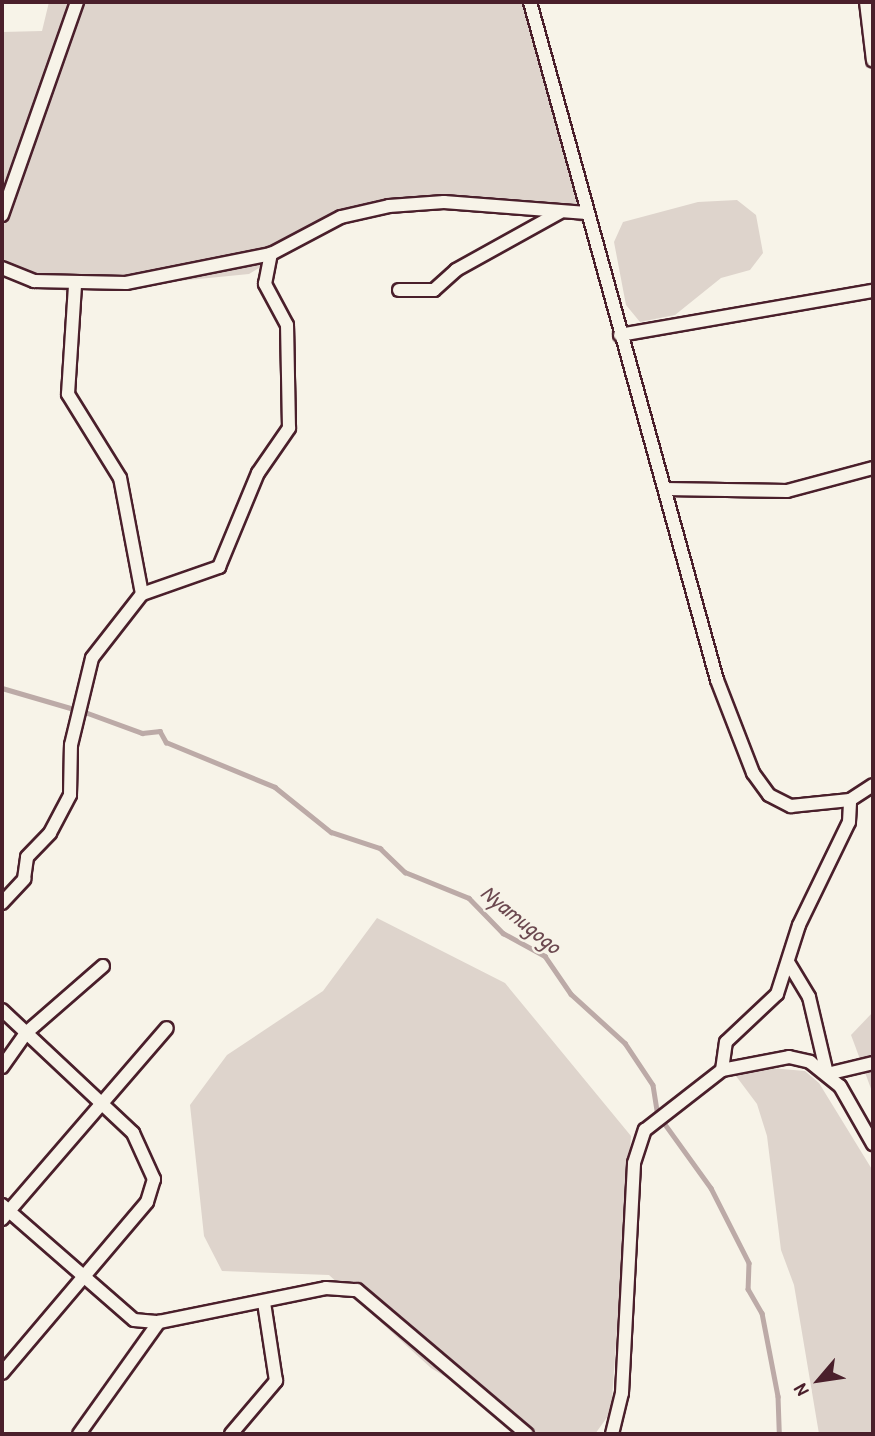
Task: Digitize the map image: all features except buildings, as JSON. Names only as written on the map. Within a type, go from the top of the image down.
[{"type":"street","points":[[2,215],[77,2]]},
{"type":"street","points":[[530,2],[717,680],[760,785],[791,806],[850,800],[873,785]]},
{"type":"street","points":[[866,2],[873,61]]},
{"type":"street","points":[[2,268],[34,281],[75,285],[125,283],[271,254],[341,217],[389,206],[444,202],[559,213],[587,213]]},
{"type":"street","points":[[398,290],[434,290],[456,270],[559,213]]},
{"type":"street","points":[[2,903],[24,879],[27,857],[50,833],[70,795],[71,745],[92,658],[142,594],[219,567],[258,473],[289,428],[288,325],[265,284],[271,254]]},
{"type":"street","points":[[75,285],[68,394],[120,478],[142,594]]},
{"type":"street","points":[[620,335],[873,291]]},
{"type":"street","points":[[665,489],[787,491],[873,468]]},
{"type":"street","points":[[722,1070],[726,1042],[770,1006],[849,822],[850,800]]},
{"type":"street","points":[[788,962],[809,997],[827,1074],[873,1144]]},
{"type":"street","points":[[2,1067],[26,1033],[44,1024],[103,966]]},
{"type":"street","points":[[2,1010],[105,1103],[144,1149],[154,1179],[147,1202],[2,1373]]},
{"type":"street","points":[[167,1028],[105,1103],[4,1212],[85,1278],[125,1316],[159,1322],[264,1303],[326,1288],[357,1290],[527,1434]]},
{"type":"street","points":[[612,1434],[620,1416],[639,1143],[659,1115],[722,1070],[789,1057],[827,1074],[873,1063]]},
{"type":"street","points":[[231,1434],[276,1381],[264,1303]]},
{"type":"street","points":[[79,1434],[159,1322]]},
{"type":"shaded area","points":[[49,2],[528,2],[592,227],[573,219],[430,207],[337,220],[249,274],[67,292],[2,269],[2,32],[42,31]]},
{"type":"shaded area","points":[[737,200],[756,215],[763,253],[750,270],[721,278],[675,315],[640,322],[626,305],[614,242],[623,222],[698,202]]},
{"type":"shaded area","points":[[377,918],[505,983],[631,1136],[611,1412],[595,1434],[540,1434],[431,1368],[329,1275],[222,1271],[204,1236],[190,1105],[227,1055],[323,991]]},
{"type":"shaded area","points":[[873,1012],[873,1094],[851,1035]]},
{"type":"shaded area","points":[[759,1067],[805,1071],[819,1083],[873,1171],[873,1434],[819,1434],[794,1285],[781,1250],[767,1136],[757,1104],[736,1076]]},
{"type":"waterway","name":"Nyamugogo","points":[[2,688],[77,710]]},
{"type":"waterway","name":"Nyamugogo","points":[[85,712],[142,733],[160,731],[166,742],[275,787],[331,832],[380,848],[405,872],[469,898],[503,933],[545,956],[571,994],[625,1043],[653,1085],[657,1111]]},
{"type":"waterway","name":"Nyamugogo","points":[[662,1120],[711,1188],[749,1263],[748,1289],[762,1313],[778,1396],[779,1434]]}]
